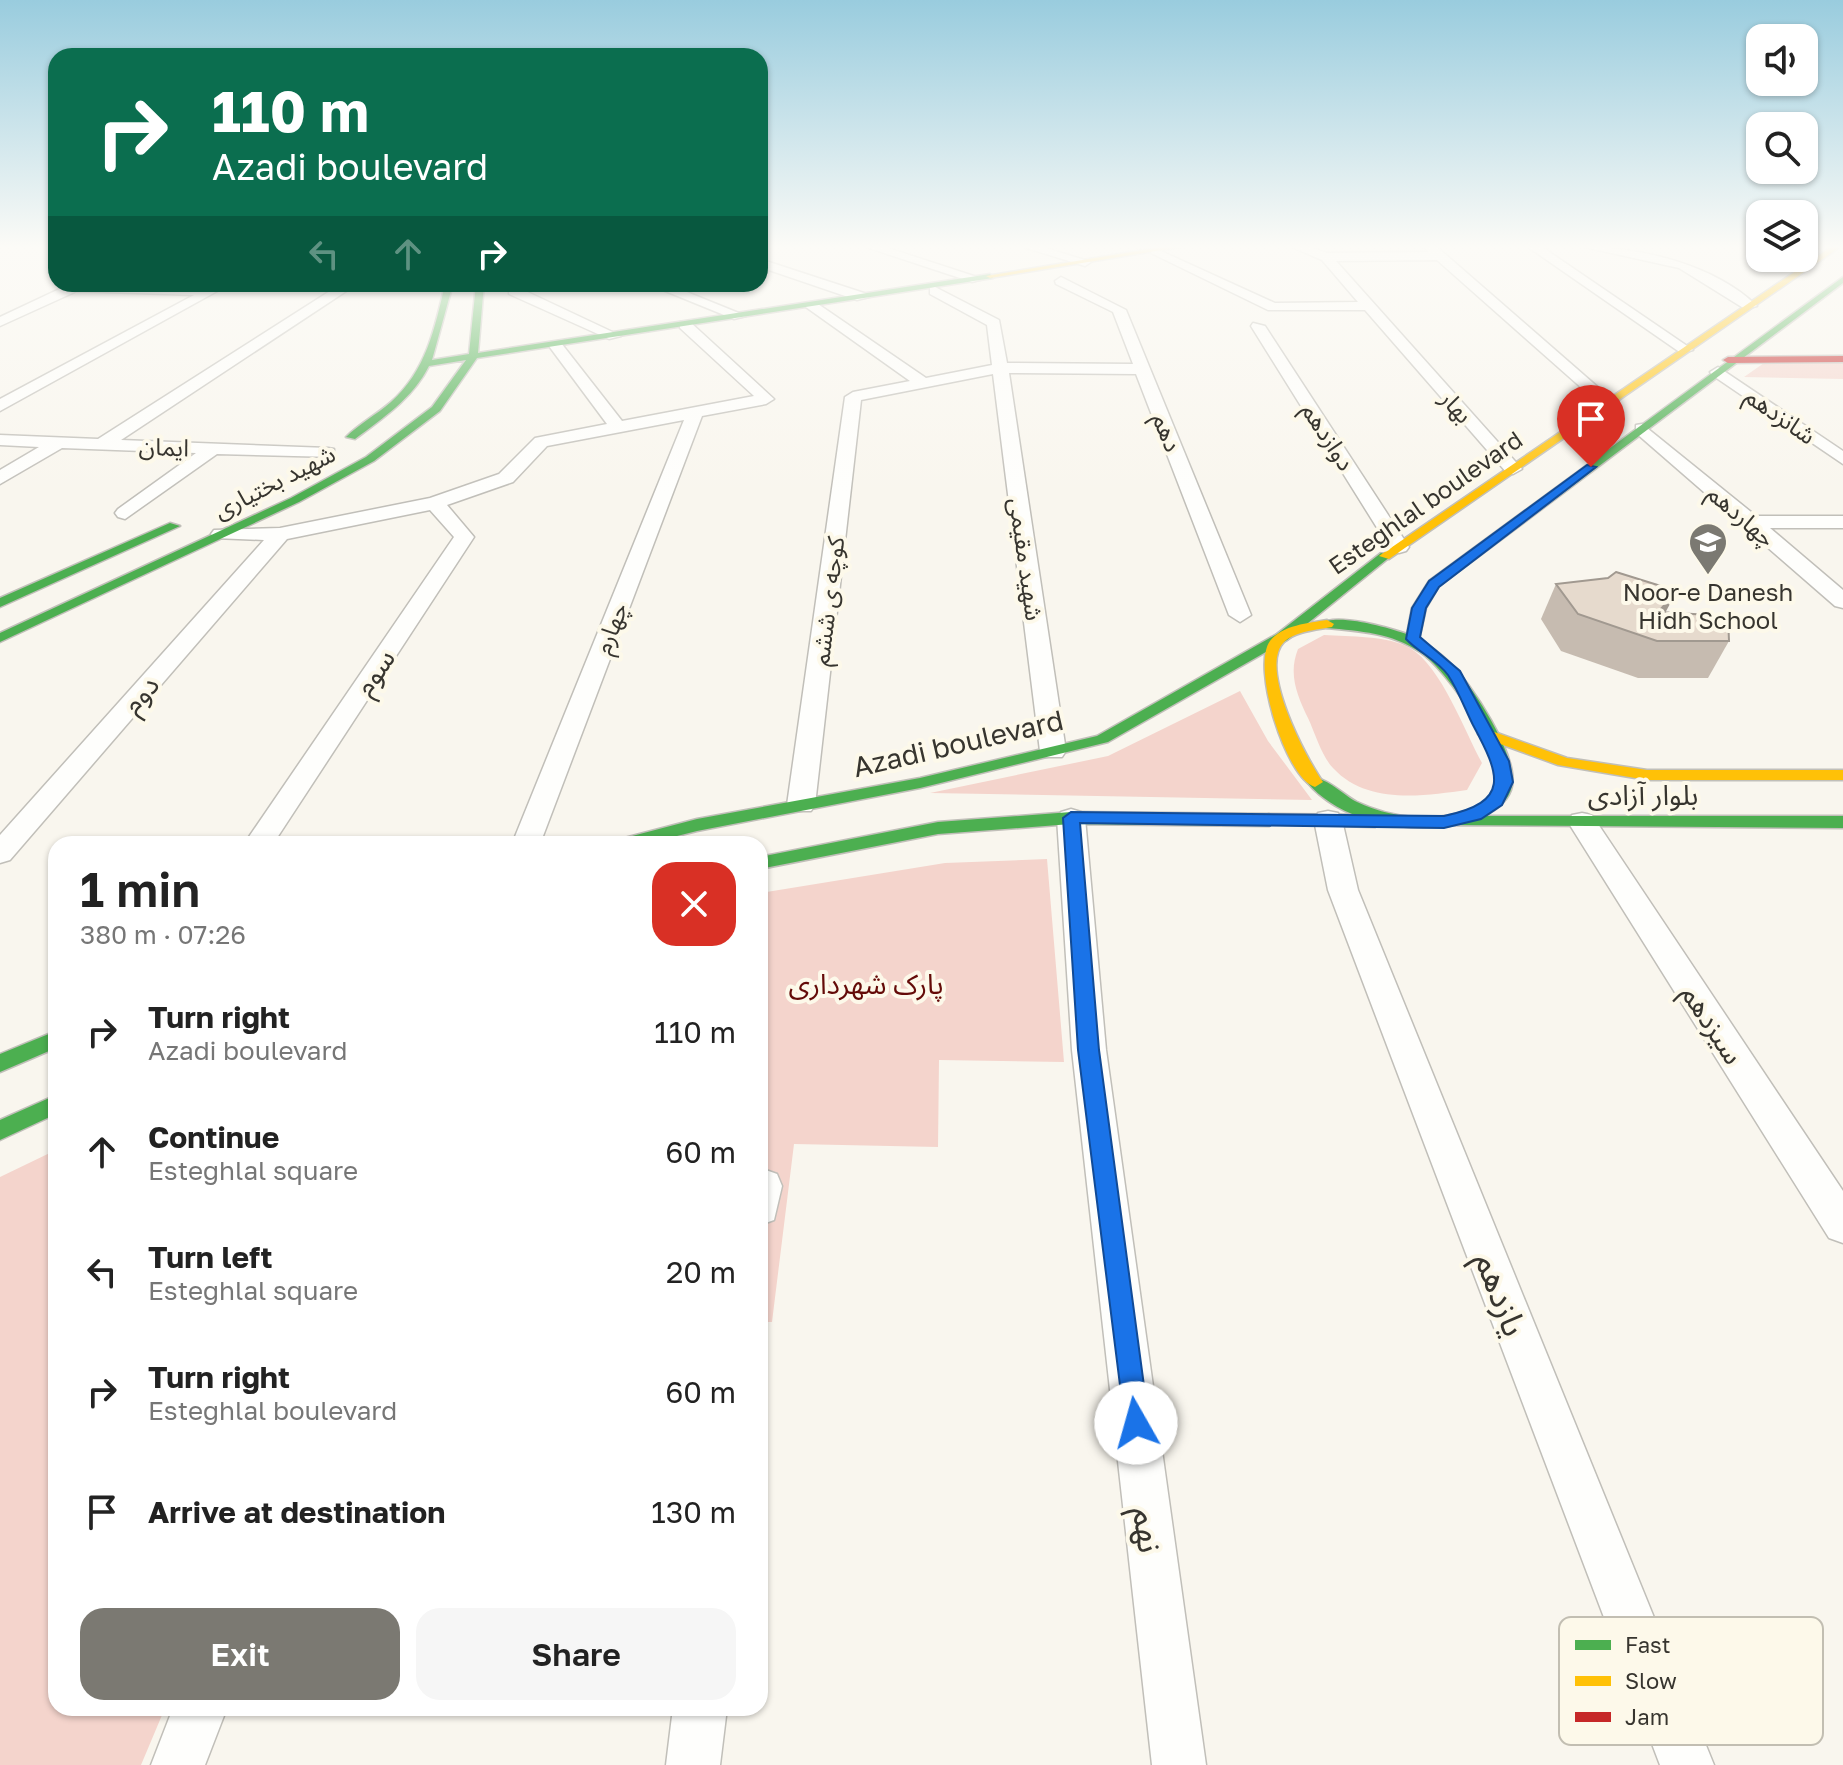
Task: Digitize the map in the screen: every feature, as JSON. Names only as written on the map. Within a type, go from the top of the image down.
[{"type":"main road","name":"شهید بختیاری","points":[[289,473],[328,453],[385,412],[420,380],[437,329]]},
{"type":"main road","name":"شهید بختیاری","points":[[0,638],[295,500],[370,459],[436,409],[473,357],[476,329]]},
{"type":"main road","points":[[428,363],[657,329]]},
{"type":"main road","name":"Esteghlal boulevard","points":[[1282,637],[1399,547],[1716,329]]},
{"type":"main road","points":[[1413,639],[1419,608],[1434,584],[1775,329]]},
{"type":"main road","points":[[1686,350],[1726,366],[1841,360]]},
{"type":"main road","name":"شهید بختیاری","points":[[0,603],[193,517]]},
{"type":"main road","points":[[768,861],[938,828],[1071,818],[1444,822],[1475,815],[1496,801],[1505,782],[1501,761],[1453,671],[1413,639],[1356,625],[1327,624],[1282,637],[1270,650],[1268,665],[1296,755],[1310,776],[1335,796],[1368,811],[1406,821]]},
{"type":"main road","name":"Azadi boulevard","points":[[660,836],[920,783],[1102,739],[1282,637]]},
{"type":"main road","name":"بلوار آزادی","points":[[1486,734],[1564,762],[1647,775],[1843,775]]},
{"type":"main road","name":"بلوار آزادی","points":[[1444,822],[1843,822]]},
{"type":"main road","points":[[0,1063],[48,1042]]},
{"type":"main road","points":[[0,1130],[48,1108]]},
{"type":"street","points":[[0,406],[140,329]]},
{"type":"street","points":[[102,444],[280,329]]},
{"type":"street","points":[[599,329],[614,336]]},
{"type":"street","points":[[221,534],[280,534],[435,503],[506,478],[541,442],[766,399],[690,329]]},
{"type":"street","points":[[845,329],[923,383],[1001,368],[1142,369]]},
{"type":"street","name":"شهید مقیمی","points":[[995,329],[1053,751]]},
{"type":"street","name":"دهم","points":[[1127,329],[1240,615]]},
{"type":"street","name":"دوازدهم","points":[[1260,329],[1399,547]]},
{"type":"street","name":"بهار","points":[[1389,329],[1513,469]]},
{"type":"street","points":[[1523,329],[1608,403]]},
{"type":"street","points":[[1656,329],[1686,350]]},
{"type":"street","points":[[556,346],[618,428]]},
{"type":"street","name":"شانزدهم","points":[[1726,366],[1843,459]]},
{"type":"street","name":"کوچه ی ششم","points":[[801,805],[853,397],[923,383]]},
{"type":"street","name":"چهارم","points":[[529,836],[695,413]]},
{"type":"street","name":"چهاردهم","points":[[1642,429],[1843,601]]},
{"type":"street","name":"ایمان","points":[[0,440],[328,453]]},
{"type":"street","points":[[0,478],[59,442]]},
{"type":"street","points":[[125,513],[214,448]]},
{"type":"street","name":"سوم","points":[[263,836],[464,537],[435,503]]},
{"type":"street","points":[[1750,522],[1843,522]]},
{"type":"street","name":"دوم","points":[[0,853],[280,534]]},
{"type":"street","name":"نهم","points":[[1071,818],[1089,1050],[1179,1765]]},
{"type":"street","name":"یازدهم","points":[[1328,820],[1343,890],[1629,1617]]},
{"type":"street","name":"سیزدهم","points":[[1582,822],[1843,1225]]},
{"type":"street","points":[[178,1765],[197,1716]]},
{"type":"street","points":[[693,1765],[699,1716]]},
{"type":"street","name":"یازدهم","points":[[1679,1745],[1687,1765]]},
{"type":"green space","points":[[1764,363],[1843,363],[1843,379],[1744,377]]},
{"type":"green space","points":[[1324,635],[1391,641],[1410,648],[1421,657],[1442,684],[1482,763],[1467,790],[1414,795],[1379,793],[1347,780],[1333,768],[1300,701],[1294,676],[1298,649]]},
{"type":"green space","points":[[1240,691],[1268,741],[1312,800],[930,793],[1108,756]]},
{"type":"green space","name":"پارک شهرداری","points":[[1047,859],[1064,1062],[939,1060],[938,1147],[794,1144],[772,1322],[768,1322],[768,892],[945,863]]},
{"type":"green space","points":[[48,1154],[48,1716],[162,1716],[141,1765],[0,1765],[0,1177]]},
{"type":"building","points":[[1616,572],[1677,591],[1658,612],[1728,616],[1729,641],[1657,641],[1578,614],[1556,584],[1608,578]]},
{"type":"traffic: fast","points":[[351,437],[395,404],[409,389],[421,374],[438,329]]},
{"type":"traffic: fast","points":[[0,638],[295,500],[370,459],[436,409],[473,357],[476,329]]},
{"type":"traffic: fast","points":[[428,363],[645,329]]},
{"type":"traffic: fast","points":[[1413,639],[1419,608],[1434,584],[1775,329]]},
{"type":"traffic: fast","points":[[0,603],[174,526]]},
{"type":"traffic: fast","points":[[654,836],[697,825],[920,783],[1102,739],[1282,637],[1385,556]]},
{"type":"traffic: fast","points":[[1315,782],[1350,805],[1412,823],[1454,820],[1478,812],[1497,800],[1504,785],[1502,763],[1492,741],[1475,707],[1445,665],[1428,650],[1385,631],[1327,624]]},
{"type":"traffic: fast","points":[[768,861],[938,828],[1071,818],[1269,820]]},
{"type":"traffic: fast","points":[[1461,822],[1843,822]]},
{"type":"traffic: fast","points":[[0,1063],[48,1042]]},
{"type":"traffic: fast","points":[[0,1130],[48,1108]]},
{"type":"traffic: slow","points":[[1385,556],[1716,329]]},
{"type":"traffic: slow","points":[[1315,782],[1298,756],[1281,714],[1274,693],[1271,656],[1275,644],[1286,635],[1327,624]]},
{"type":"traffic: slow","points":[[1486,734],[1564,762],[1647,775],[1843,775]]},
{"type":"traffic: jam","points":[[1728,360],[1843,359]]},
{"type":"traffic: jam","points":[[1269,820],[1375,821]]},
{"type":"place","name":"Noor-e Danesh Hidh School","points":[[1708,576]]},
{"type":"route","points":[[1136,1423],[1089,1050],[1071,818],[1444,822],[1475,815],[1496,801],[1505,782],[1501,761],[1453,671],[1437,655],[1413,639],[1419,608],[1434,584],[1591,467]]}]
